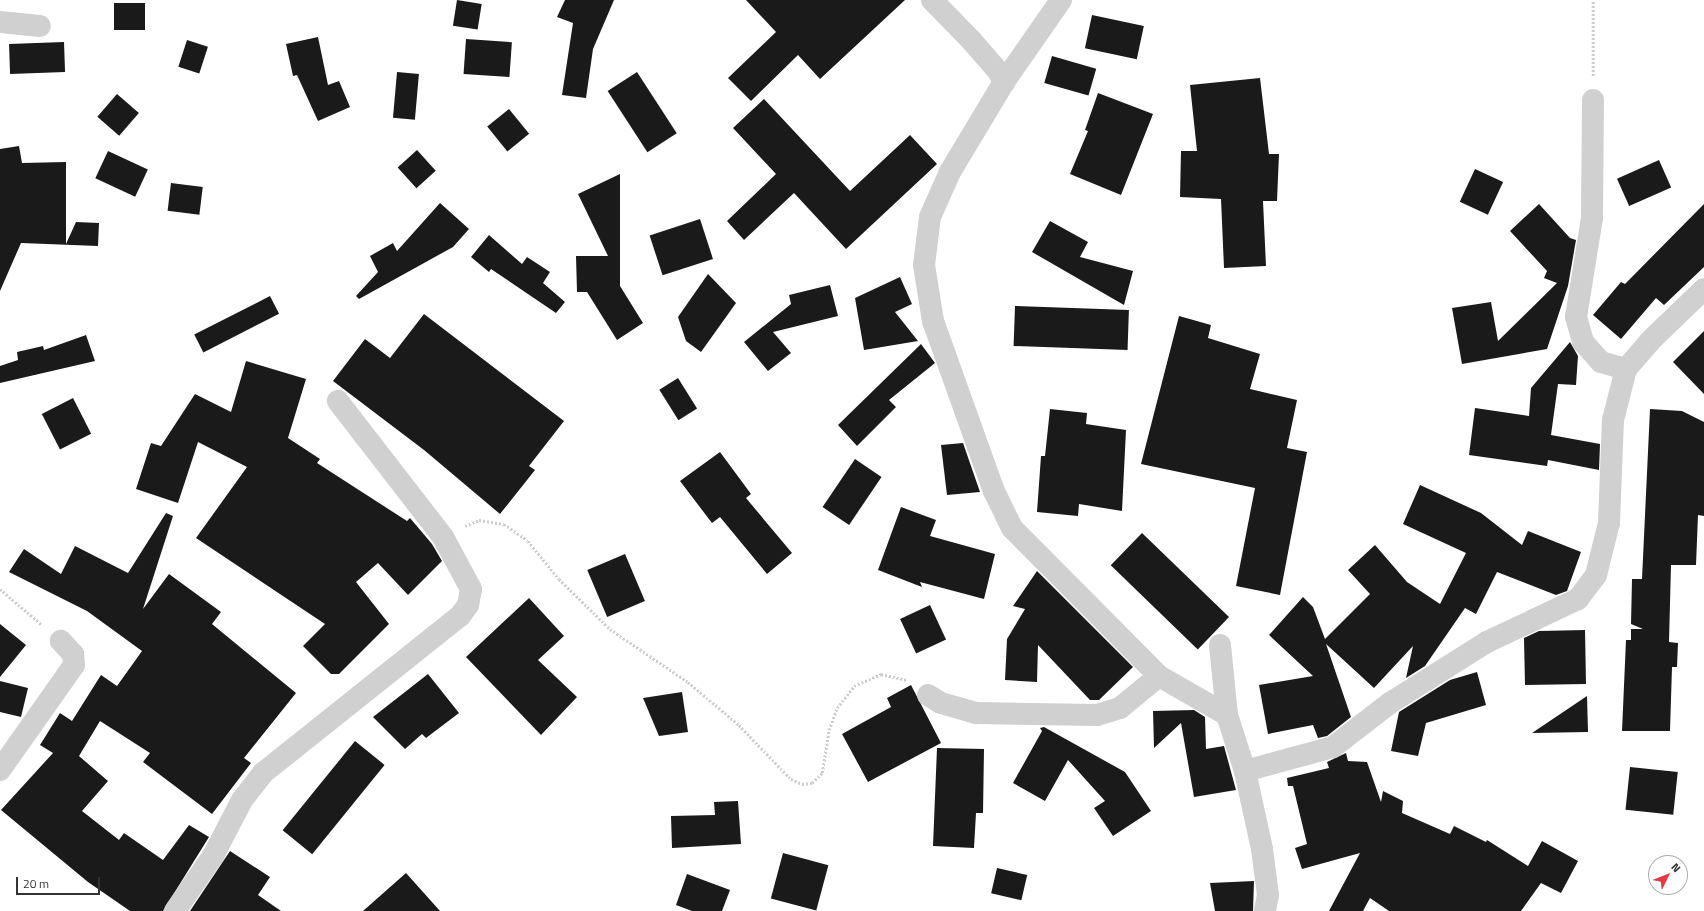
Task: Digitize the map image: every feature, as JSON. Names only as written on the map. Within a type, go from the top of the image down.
[{"type":"street","points":[[932,0],[998,70],[1004,82]]},
{"type":"street","points":[[1061,0],[1004,82],[950,172],[930,217],[924,265],[933,321],[994,491],[1012,528],[1159,676],[1227,715]]},
{"type":"street","points":[[0,22],[40,26]]},
{"type":"street","points":[[1592,100],[1592,218],[1576,317],[1583,342],[1601,362],[1626,369]]},
{"type":"street","points":[[1245,771],[1333,747],[1390,702],[1487,642],[1578,599],[1596,575],[1609,523],[1613,420],[1626,369],[1650,341],[1704,289]]},
{"type":"street","points":[[175,911],[213,856],[242,800],[263,773],[460,616],[468,605],[471,589],[443,537],[338,401]]},
{"type":"street","points":[[0,770],[74,665],[73,654],[61,641]]},
{"type":"street","points":[[1220,645],[1227,715],[1245,771],[1263,856],[1268,895],[1266,911]]},
{"type":"street","points":[[928,695],[942,703],[977,713],[1097,715],[1120,708],[1159,676]]},
{"type":"path","points":[[1592,100],[1593,0]]},
{"type":"path","points":[[443,537],[479,520],[504,524],[528,541],[559,579],[610,629],[688,682],[739,725],[791,779],[802,784],[812,783],[822,773],[834,715],[854,686],[881,674],[903,677],[928,695]]},
{"type":"path","points":[[0,589],[61,641]]},
{"type":"building","points":[[457,0],[482,4],[478,30],[453,26]]},
{"type":"building","points":[[565,0],[614,0],[593,49],[586,98],[562,95],[573,23],[557,17]]},
{"type":"building","points":[[746,0],[905,0],[820,79],[798,55],[751,101],[728,78],[776,32]]},
{"type":"building","points":[[114,3],[145,3],[145,30],[114,30]]},
{"type":"building","points":[[1092,15],[1144,26],[1137,59],[1085,48]]},
{"type":"building","points":[[318,37],[328,85],[339,81],[350,107],[318,121],[297,75],[293,76],[286,44]]},
{"type":"building","points":[[466,39],[512,42],[509,77],[464,74]]},
{"type":"building","points":[[187,40],[208,47],[199,73],[178,67]]},
{"type":"building","points":[[64,42],[65,72],[10,74],[9,44]]},
{"type":"building","points":[[1052,56],[1096,69],[1089,96],[1044,83]]},
{"type":"building","points":[[397,72],[419,74],[415,120],[393,118]]},
{"type":"building","points":[[637,72],[677,133],[647,152],[608,91]]},
{"type":"building","points":[[1260,78],[1269,154],[1279,154],[1277,201],[1263,201],[1266,266],[1224,268],[1221,199],[1180,197],[1181,151],[1197,151],[1190,85]]},
{"type":"building","points":[[1098,93],[1153,114],[1121,195],[1070,174],[1088,131],[1085,130]]},
{"type":"building","points":[[117,94],[139,113],[119,136],[97,117]]},
{"type":"building","points":[[764,99],[850,191],[910,135],[937,164],[846,249],[794,193],[744,240],[727,221],[776,174],[733,128]]},
{"type":"building","points":[[509,109],[529,134],[507,151],[487,127]]},
{"type":"building","points":[[19,146],[22,163],[66,162],[66,244],[76,222],[99,223],[98,246],[21,243],[0,291],[0,149]]},
{"type":"building","points":[[417,150],[436,171],[416,188],[398,167]]},
{"type":"building","points":[[108,151],[148,170],[135,197],[95,178]]},
{"type":"building","points":[[1659,160],[1671,187],[1629,206],[1617,179]]},
{"type":"building","points":[[1475,169],[1503,182],[1488,215],[1460,202]]},
{"type":"building","points":[[620,174],[620,286],[643,323],[617,340],[587,292],[577,292],[576,256],[608,256],[578,194]]},
{"type":"building","points":[[171,183],[203,187],[199,215],[168,211]]},
{"type":"building","points":[[440,203],[469,229],[453,247],[359,299],[356,296],[378,272],[370,256],[393,243],[397,251]]},
{"type":"building","points":[[1539,204],[1570,238],[1576,240],[1568,286],[1547,349],[1462,364],[1452,308],[1491,302],[1498,341],[1557,283],[1544,278],[1547,271],[1510,231]]},
{"type":"building","points":[[1704,204],[1704,267],[1664,305],[1656,298],[1621,339],[1593,315],[1621,282],[1625,284]]},
{"type":"building","points":[[700,219],[713,259],[663,275],[650,235]]},
{"type":"building","points":[[1050,221],[1088,242],[1080,257],[1133,271],[1124,305],[1032,252]]},
{"type":"building","points":[[489,235],[522,264],[527,257],[550,272],[543,283],[565,302],[556,313],[491,269],[489,272],[471,257]]},
{"type":"building","points":[[708,274],[736,303],[701,352],[686,341],[678,317]]},
{"type":"building","points":[[900,277],[912,304],[895,312],[918,341],[864,350],[855,298]]},
{"type":"building","points":[[830,285],[838,316],[773,332],[791,353],[768,371],[744,342],[791,304],[789,295]]},
{"type":"building","points":[[270,296],[279,314],[203,352],[194,335]]},
{"type":"building","points":[[1015,306],[1129,310],[1128,350],[1014,346]]},
{"type":"building","points":[[424,314],[564,421],[529,466],[535,470],[500,514],[424,450],[333,381],[365,339],[390,358]]},
{"type":"building","points":[[1179,316],[1211,325],[1208,338],[1260,354],[1250,389],[1297,400],[1287,448],[1307,452],[1280,595],[1236,586],[1255,488],[1141,464]]},
{"type":"building","points":[[1704,331],[1704,394],[1673,362]]},
{"type":"building","points":[[86,335],[95,361],[0,383],[0,366],[18,360],[17,352],[43,346],[44,350]]},
{"type":"building","points":[[1570,342],[1578,356],[1576,385],[1558,384],[1551,435],[1600,444],[1599,470],[1548,460],[1547,466],[1469,455],[1475,408],[1529,416],[1531,388]]},
{"type":"building","points":[[921,344],[935,363],[889,400],[896,407],[857,446],[838,425]]},
{"type":"building","points":[[246,361],[306,379],[288,438],[320,459],[317,463],[407,521],[410,518],[432,544],[442,561],[408,595],[378,563],[356,582],[389,624],[339,674],[331,674],[303,646],[325,624],[196,538],[247,467],[198,442],[178,503],[136,489],[151,443],[161,446],[195,394],[231,412]]},
{"type":"building","points":[[678,378],[697,409],[678,420],[659,390]]},
{"type":"building","points":[[73,398],[91,434],[60,450],[42,414]]},
{"type":"building","points":[[1050,409],[1087,413],[1086,424],[1126,430],[1122,511],[1079,504],[1078,516],[1037,512],[1041,456],[1045,456]]},
{"type":"building","points":[[1650,409],[1682,411],[1704,422],[1704,516],[1698,515],[1696,565],[1671,565],[1669,642],[1678,643],[1677,667],[1672,667],[1670,731],[1622,731],[1626,640],[1631,640],[1631,629],[1643,629],[1631,624],[1632,579],[1642,579]]},
{"type":"building","points":[[963,443],[980,492],[947,495],[941,445]]},
{"type":"building","points":[[720,452],[751,494],[746,498],[792,553],[767,574],[720,517],[712,523],[680,481]]},
{"type":"building","points":[[855,459],[882,477],[849,525],[823,507]]},
{"type":"building","points":[[1420,485],[1481,513],[1522,545],[1528,531],[1581,552],[1567,591],[1556,595],[1497,572],[1476,614],[1465,608],[1425,666],[1406,678],[1413,646],[1374,688],[1326,644],[1351,717],[1327,736],[1318,738],[1313,725],[1268,734],[1259,685],[1313,676],[1269,635],[1303,597],[1313,607],[1325,639],[1370,594],[1348,570],[1375,545],[1407,582],[1440,604],[1466,553],[1403,524]]},
{"type":"building","points":[[901,507],[936,520],[930,536],[995,554],[984,599],[920,582],[922,587],[878,570]]},
{"type":"building","points":[[166,513],[173,516],[143,609],[169,574],[221,612],[212,624],[296,693],[244,758],[251,763],[212,814],[143,762],[150,753],[100,721],[79,756],[108,781],[82,811],[119,840],[124,833],[163,860],[189,825],[209,837],[163,911],[130,911],[88,882],[1,810],[53,753],[40,745],[60,713],[72,721],[101,675],[117,686],[142,651],[87,611],[9,572],[24,549],[61,574],[75,546],[128,573]]},
{"type":"building","points":[[1142,533],[1229,617],[1198,649],[1111,565]]},
{"type":"building","points":[[625,554],[645,601],[607,617],[587,570]]},
{"type":"building","points":[[1037,571],[1133,667],[1099,700],[1090,700],[1038,645],[1037,682],[1005,680],[1007,639],[1025,609],[1013,606]]},
{"type":"building","points":[[529,598],[564,636],[538,660],[577,697],[541,735],[466,657]]},
{"type":"building","points":[[930,605],[946,639],[916,653],[900,619]]},
{"type":"building","points":[[0,624],[26,645],[0,677]]},
{"type":"building","points":[[1585,630],[1586,684],[1525,685],[1524,638],[1539,631]]},
{"type":"building","points":[[1477,672],[1486,705],[1426,723],[1418,756],[1391,751],[1399,712],[1450,680]]},
{"type":"building","points":[[428,674],[459,713],[426,738],[422,734],[405,749],[373,717]]},
{"type":"building","points":[[0,681],[28,688],[21,717],[0,712]]},
{"type":"building","points":[[911,685],[941,743],[868,782],[842,734],[891,707],[887,698]]},
{"type":"building","points":[[682,692],[688,732],[659,736],[643,698]]},
{"type":"building","points":[[1587,696],[1588,732],[1532,733]]},
{"type":"building","points":[[1194,710],[1205,717],[1206,749],[1224,746],[1236,790],[1194,797],[1181,723],[1154,748],[1153,711]]},
{"type":"building","points":[[1044,727],[1125,772],[1151,811],[1113,836],[1094,808],[1105,801],[1068,760],[1045,801],[1013,783],[1042,731],[1040,728]]},
{"type":"building","points":[[355,741],[385,765],[312,854],[283,830]]},
{"type":"building","points":[[937,748],[984,749],[983,813],[976,813],[974,848],[933,846]]},
{"type":"building","points":[[1346,753],[1348,761],[1367,762],[1381,802],[1383,791],[1403,801],[1402,813],[1450,834],[1454,826],[1486,842],[1487,840],[1528,866],[1542,841],[1578,861],[1561,893],[1541,883],[1521,911],[1389,911],[1370,898],[1363,911],[1329,911],[1360,853],[1302,869],[1295,848],[1307,844],[1293,786],[1288,786],[1287,778],[1329,768],[1327,762]]},
{"type":"building","points":[[1630,767],[1678,772],[1673,815],[1626,810]]},
{"type":"building","points":[[738,801],[741,844],[672,848],[671,816],[715,815],[714,802]]},
{"type":"building","points":[[230,851],[270,877],[258,895],[281,911],[190,911]]},
{"type":"building","points":[[783,853],[828,865],[816,911],[771,898]]},
{"type":"building","points":[[997,868],[1027,875],[1021,900],[991,893]]},
{"type":"building","points":[[406,873],[440,911],[363,911]]},
{"type":"building","points":[[687,874],[730,890],[722,911],[692,911],[676,905]]},
{"type":"building","points":[[1254,881],[1253,911],[1215,911],[1210,883]]}]
